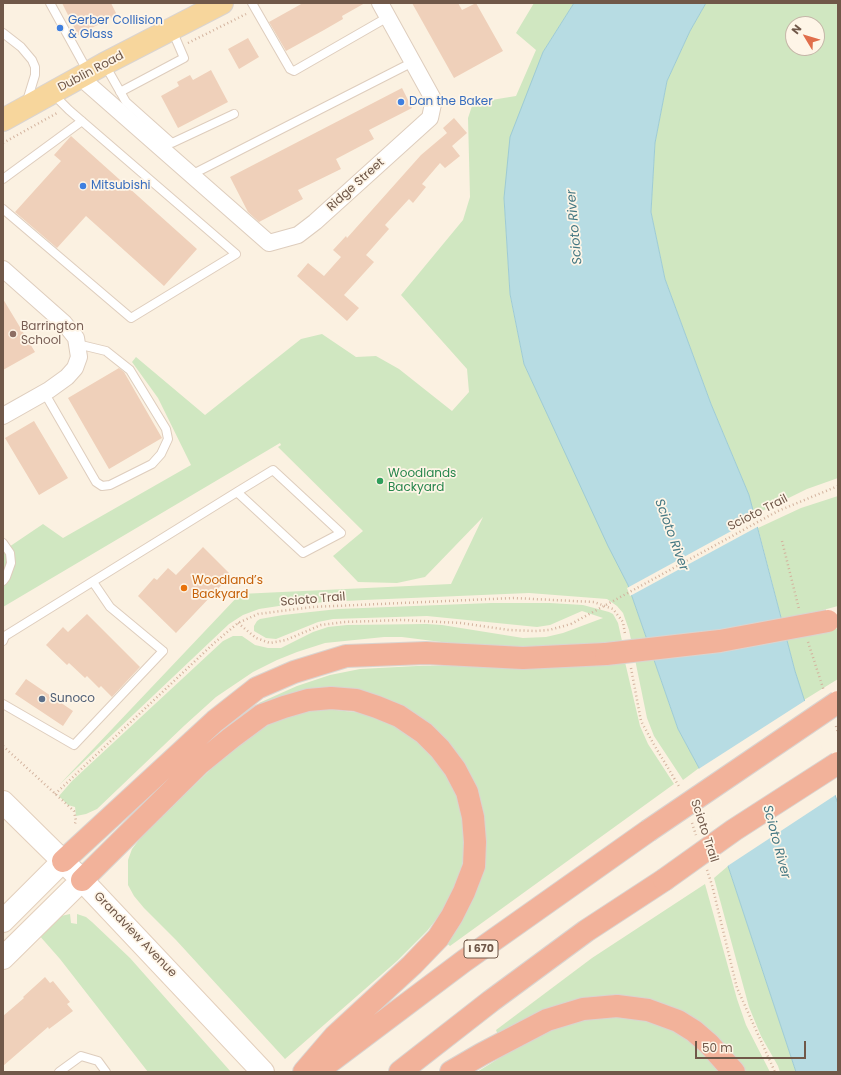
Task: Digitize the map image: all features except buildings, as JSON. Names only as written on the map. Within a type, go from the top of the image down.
[{"type":"highway","points":[[63,861],[215,721],[257,688],[294,672],[346,656],[426,654],[523,658],[606,654],[720,641],[833,619]]},
{"type":"highway","points":[[82,880],[199,764],[262,715],[284,706],[308,700],[331,698],[356,700],[399,716],[424,733],[455,769],[467,792],[473,817],[475,842],[474,866],[464,892],[452,916],[438,938],[412,965],[335,1036],[304,1072]]},
{"type":"highway","name":"I 670","points":[[316,1072],[464,961],[648,831],[838,702]]},
{"type":"highway","points":[[400,1072],[491,1001],[586,931],[664,880],[734,830],[838,763]]},
{"type":"highway","points":[[451,1072],[502,1043],[547,1020],[583,1009],[618,1006],[648,1010],[678,1021],[694,1031],[709,1044],[734,1072]]},
{"type":"main road","name":"Dublin Road","points":[[3,120],[91,71],[172,30],[217,4]]},
{"type":"main road","name":"Grandview Avenue","points":[[3,802],[82,880],[244,1050],[263,1072]]},
{"type":"main road","points":[[3,921],[63,861]]},
{"type":"main road","points":[[3,958],[82,880]]},
{"type":"street","points":[[384,10],[413,62]]},
{"type":"street","name":"Ridge Street","points":[[190,175],[269,243],[298,235],[315,222],[430,118],[433,104],[432,97],[413,62]]},
{"type":"street","points":[[91,71],[168,147],[190,175]]},
{"type":"street","points":[[3,269],[64,323],[76,338],[78,351],[75,368],[67,377],[3,416]]},
{"type":"lane","points":[[50,3],[91,71],[120,92],[126,102],[168,147],[234,114]]},
{"type":"lane","points":[[252,3],[290,69],[294,71],[384,10]]},
{"type":"lane","points":[[120,92],[184,58],[172,30]]},
{"type":"lane","points":[[3,33],[21,47],[32,60],[35,67],[36,75],[24,108]]},
{"type":"lane","points":[[190,175],[413,62]]},
{"type":"lane","points":[[3,209],[130,318],[236,254],[82,121],[52,93]]},
{"type":"lane","points":[[3,180],[82,121]]},
{"type":"lane","points":[[44,392],[96,482],[102,486],[110,485],[152,464],[161,454],[168,439],[166,429],[130,370],[106,351],[78,351]]},
{"type":"lane","points":[[3,641],[5,636],[272,470],[341,533],[303,553],[237,492]]},
{"type":"lane","points":[[3,543],[10,553],[11,563],[3,581]]},
{"type":"lane","points":[[3,704],[74,745],[163,651],[110,607],[93,582]]},
{"type":"lane","points":[[59,1072],[81,1056],[98,1061],[106,1072]]},
{"type":"path","name":"Scioto Trail","points":[[626,638],[623,622],[613,609],[607,607],[594,602],[514,598],[312,607],[258,614],[238,624],[256,638],[270,643],[286,640],[321,625],[344,622],[402,620],[454,622],[509,630],[549,630],[571,624],[778,511],[838,486]]},
{"type":"path","points":[[55,794],[213,644],[238,624]]},
{"type":"path","name":"Scioto Trail","points":[[631,668],[641,720],[682,791]]},
{"type":"path","points":[[3,746],[74,811],[76,821]]},
{"type":"path","name":"Scioto Trail","points":[[691,820],[698,842]]},
{"type":"path","name":"Scioto Trail","points":[[705,863],[712,885],[737,988],[775,1072]]},
{"type":"green space","points":[[534,3],[574,3],[543,52],[504,198],[510,295],[524,364],[628,585],[678,729],[699,768],[683,780],[654,736],[647,718],[629,630],[623,613],[617,606],[607,599],[529,593],[292,604],[259,609],[243,615],[229,624],[59,785],[240,594],[451,584],[483,517],[425,577],[397,583],[358,582],[333,556],[363,531],[278,447],[281,445],[280,443],[3,607],[3,551],[43,524],[63,538],[191,465],[158,398],[132,362],[136,357],[205,415],[301,339],[322,334],[356,357],[376,356],[399,369],[452,411],[469,392],[467,369],[401,295],[463,220],[470,197],[468,118],[473,103],[516,96],[536,50],[516,33]]},
{"type":"green space","points":[[706,3],[838,3],[838,478],[807,489],[754,515],[749,495],[711,404],[665,279],[651,212],[655,143],[667,81],[690,31]]},
{"type":"green space","points":[[838,496],[838,606],[823,610],[828,631],[838,628],[838,679],[804,700],[795,671],[758,528],[801,508]]},
{"type":"green space","points":[[491,603],[550,603],[583,605],[609,612],[613,614],[618,623],[622,641],[538,647],[457,644],[402,637],[384,637],[325,643],[277,660],[253,672],[216,697],[97,809],[86,814],[76,816],[75,807],[68,805],[59,796],[72,781],[223,641],[233,636],[242,636],[255,645],[268,648],[281,648],[313,632],[328,627],[347,625],[426,624],[442,625],[523,638],[546,637],[563,633],[603,618],[582,611],[550,625],[537,627],[427,616],[333,619],[318,622],[276,639],[266,638],[254,631],[254,626],[260,619],[283,615],[338,609]]},
{"type":"green space","points":[[625,662],[640,726],[648,744],[674,784],[450,946],[445,942],[478,803],[382,699],[262,709],[259,703],[297,686],[330,675],[360,669],[417,666]]},
{"type":"green space","points":[[316,710],[336,710],[363,713],[385,720],[418,740],[437,761],[452,786],[460,805],[466,849],[460,873],[451,896],[442,912],[427,931],[397,961],[285,1059],[134,896],[128,885],[128,860],[132,849],[141,837],[217,763],[247,739],[273,722],[288,716]]},
{"type":"green space","points":[[728,866],[796,1072],[780,1072],[761,1036],[749,1007],[714,878]]},
{"type":"green space","points":[[705,884],[737,999],[746,1025],[770,1072],[743,1072],[662,1005],[498,1035],[496,1030],[592,958]]},
{"type":"green space","points":[[70,914],[71,923],[77,924],[77,914],[86,917],[130,958],[231,1072],[148,1072],[60,959],[38,934],[61,916]]},
{"type":"green space","points":[[620,1016],[645,1020],[680,1034],[698,1046],[719,1072],[477,1072],[522,1044],[555,1028],[578,1020]]},
{"type":"water","name":"Scioto River","points":[[574,3],[706,3],[690,31],[667,81],[655,143],[651,212],[665,279],[711,404],[749,495],[795,671],[838,804],[838,1072],[796,1072],[728,866],[699,768],[678,729],[628,585],[608,546],[524,364],[510,294],[504,198],[510,137],[543,52]]},
{"type":"pier","points":[[757,517],[759,526],[630,596],[627,588]]},
{"type":"pier","points":[[806,700],[837,794],[726,867],[697,770]]},
{"type":"place","name":"Gerber Collision & Glass","points":[[60,28]]},
{"type":"place","name":"Dan the Baker","points":[[401,102]]},
{"type":"place","name":"Mitsubishi","points":[[83,186]]},
{"type":"place","name":"Barrington School","points":[[13,334]]},
{"type":"place","name":"Woodlands Backyard","points":[[380,481]]},
{"type":"place","name":"Woodland’s Backyard","points":[[184,588]]},
{"type":"place","name":"Sunoco","points":[[42,699]]}]
